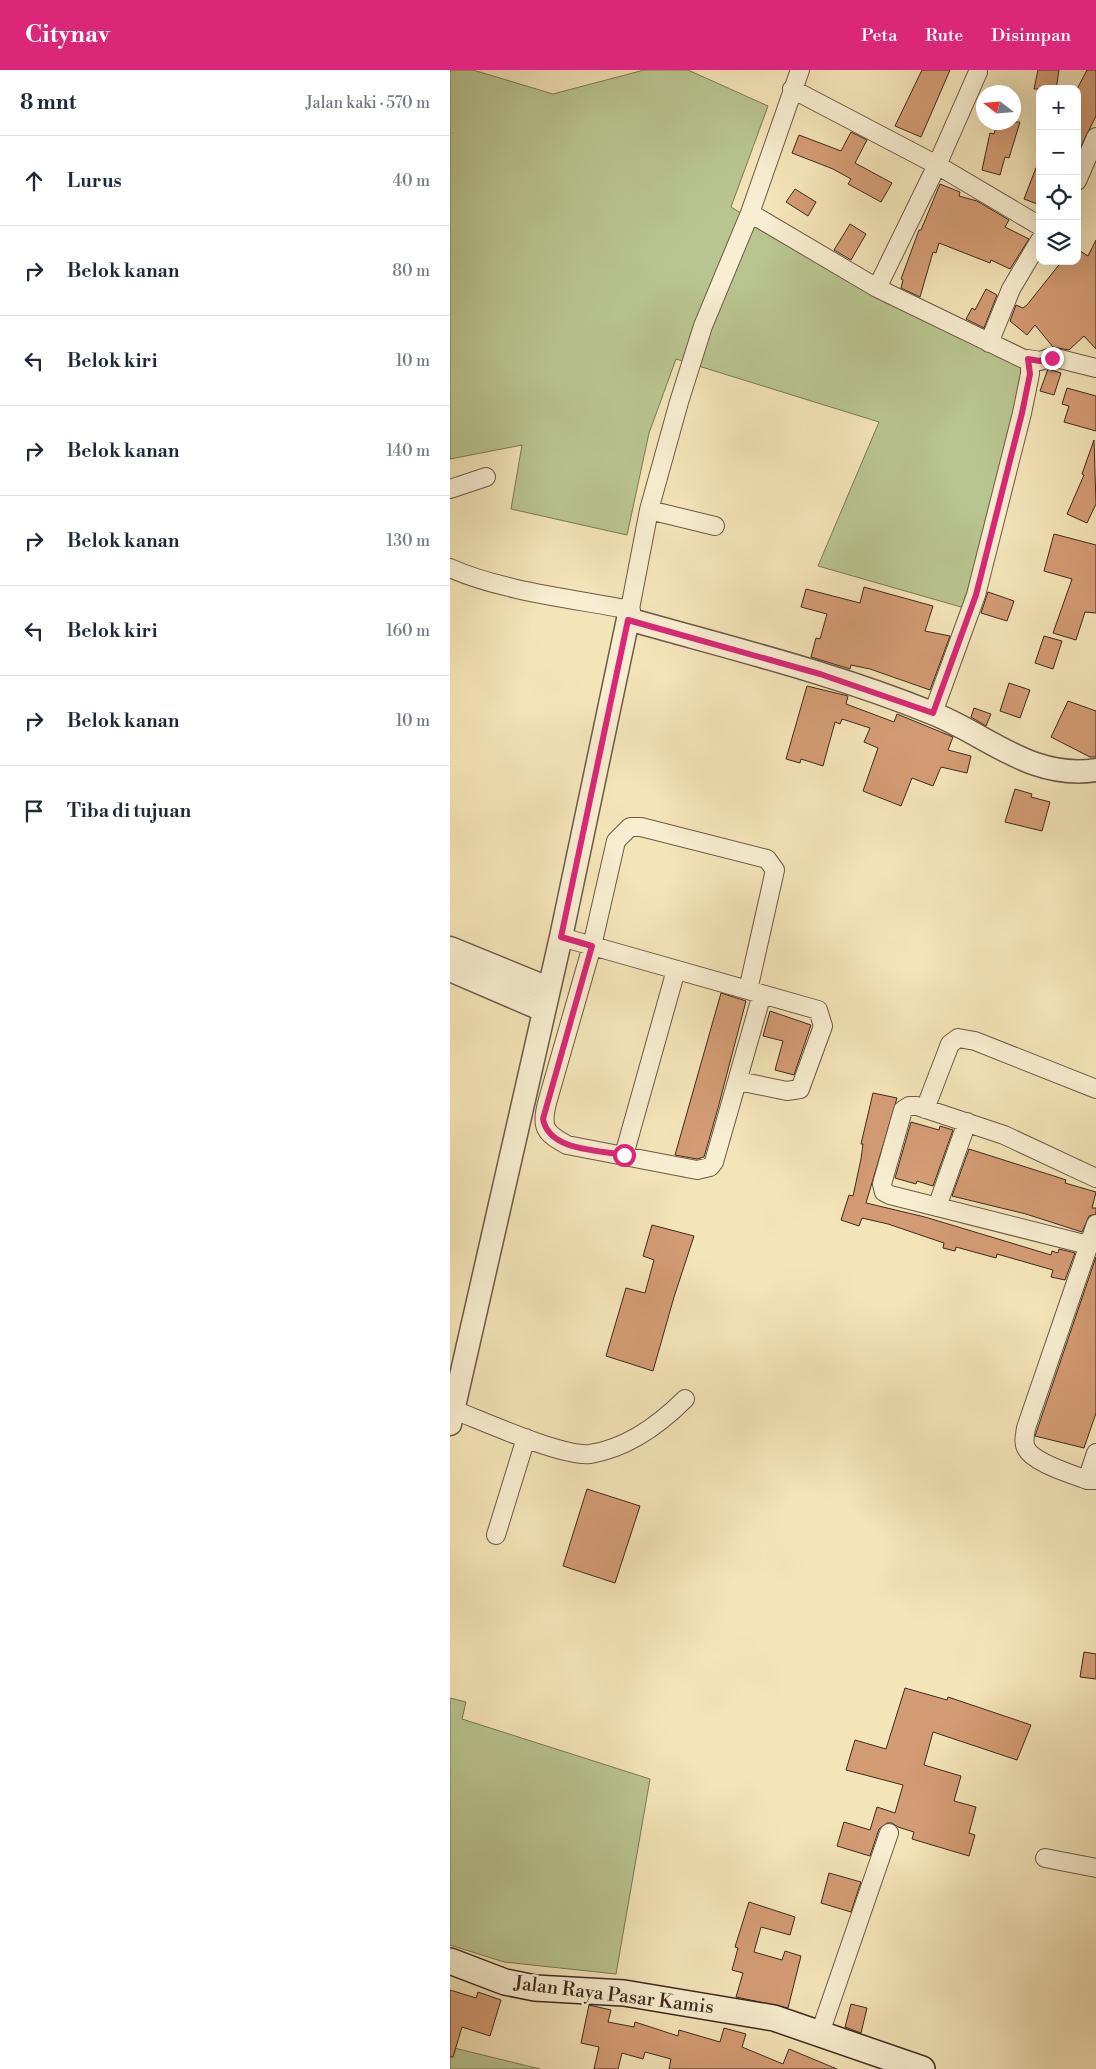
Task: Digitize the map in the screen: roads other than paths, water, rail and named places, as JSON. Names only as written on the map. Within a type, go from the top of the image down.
[{"type":"main road","name":"Jalan Raya Pasar Kamis","points":[[450,1961],[505,1982],[535,1988],[624,1993],[774,2018],[922,2069]]},
{"type":"street","points":[[685,1398],[662,1422],[615,1446],[589,1454],[567,1451],[452,1417],[561,937],[630,615],[649,510],[703,326],[750,213],[800,70]]},
{"type":"street","points":[[877,288],[937,165],[978,72]]},
{"type":"street","points":[[792,89],[937,165],[1036,224]]},
{"type":"street","points":[[1081,175],[1092,158],[1096,137]]},
{"type":"street","points":[[750,213],[877,288],[988,343],[1028,359],[1040,361],[1052,358],[1096,368]]},
{"type":"street","points":[[988,343],[1011,289],[1036,247]]},
{"type":"street","points":[[933,713],[976,595],[1022,413],[1030,374],[1028,359]]},
{"type":"street","points":[[450,489],[486,477]]},
{"type":"street","points":[[649,510],[715,526]]},
{"type":"street","points":[[450,568],[529,591],[630,615],[820,674],[933,713],[1002,750],[1045,768],[1078,773],[1096,770]]},
{"type":"street","points":[[630,827],[767,858],[775,870],[738,1081],[714,1162],[710,1167],[697,1170],[567,1145],[553,1137],[545,1128],[543,1119],[592,946],[616,841],[630,827]]},
{"type":"street","points":[[561,937],[818,1010],[823,1026],[800,1089],[787,1091],[738,1081]]},
{"type":"street","points":[[450,948],[548,988]]},
{"type":"street","points":[[450,970],[543,1010]]},
{"type":"street","points":[[624,1155],[676,970]]},
{"type":"street","points":[[924,1109],[950,1044],[958,1038],[975,1041],[1096,1089]]},
{"type":"street","points":[[1088,1245],[890,1195],[884,1192],[882,1184],[903,1110],[909,1106],[967,1122],[1004,1135],[1096,1178]]},
{"type":"street","points":[[937,1207],[967,1122]]},
{"type":"street","points":[[1096,1224],[1026,1428],[1024,1442],[1026,1449],[1034,1457],[1092,1480],[1096,1453]]},
{"type":"street","points":[[496,1535],[526,1438]]},
{"type":"street","points":[[820,2033],[888,1833]]},
{"type":"street","points":[[1045,1858],[1096,1868]]}]
